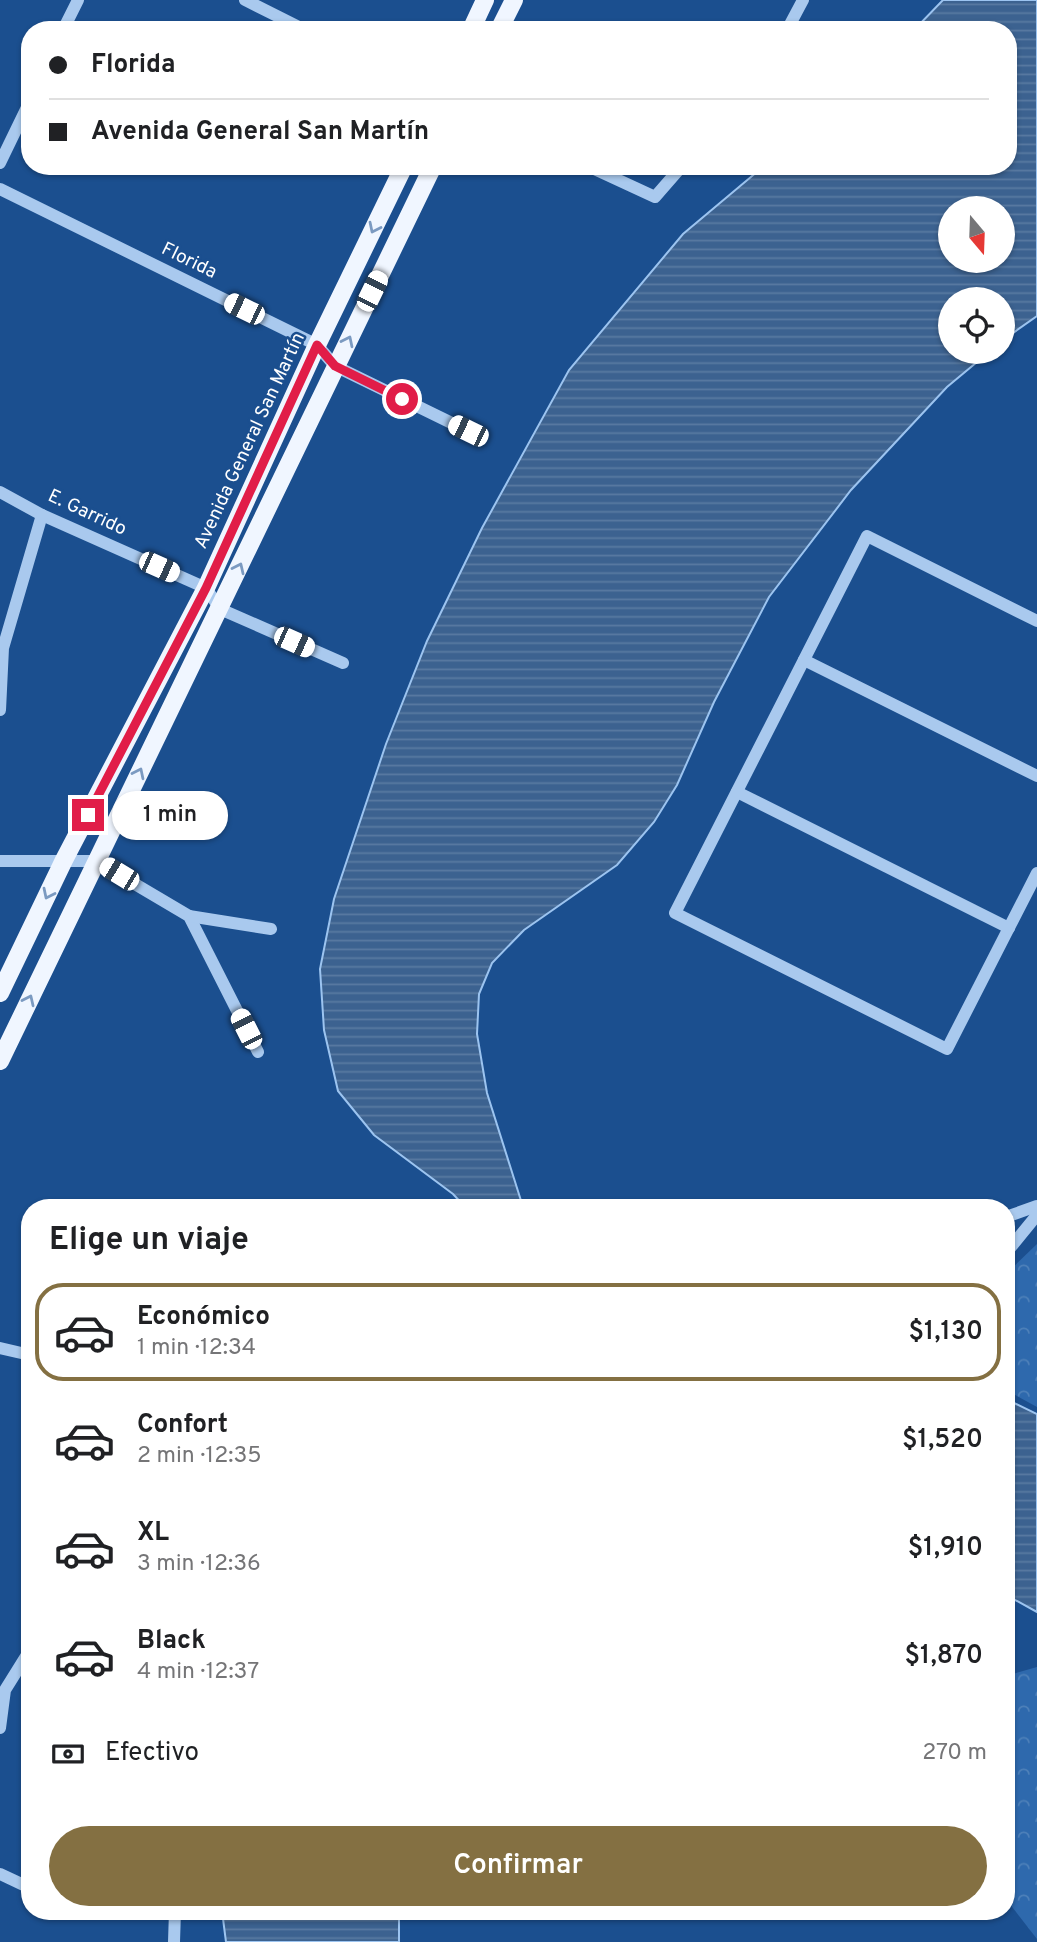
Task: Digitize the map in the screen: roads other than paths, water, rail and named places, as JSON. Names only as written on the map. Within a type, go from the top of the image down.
[{"type":"main road","points":[[475,21],[485,0]]},
{"type":"main road","points":[[504,21],[514,0]]},
{"type":"main road","name":"Avenida General San Martín","points":[[0,993],[64,860],[206,588],[317,345],[400,175]]},
{"type":"main road","points":[[0,1061],[429,175]]},
{"type":"street","points":[[68,21],[78,0]]},
{"type":"street","points":[[245,0],[287,21]]},
{"type":"street","points":[[792,21],[803,0]]},
{"type":"street","points":[[0,163],[21,120]]},
{"type":"street","points":[[608,175],[656,197],[674,175]]},
{"type":"street","name":"Florida","points":[[0,189],[317,345],[335,366],[468,431]]},
{"type":"street","name":"E. Garrido","points":[[0,492],[42,515],[206,588]]},
{"type":"street","points":[[0,710],[3,648],[42,515]]},
{"type":"street","points":[[1037,621],[867,536],[675,913],[947,1049],[1037,873]]},
{"type":"street","points":[[206,588],[220,609],[343,663]]},
{"type":"street","points":[[804,660],[1037,776]]},
{"type":"street","points":[[737,792],[1009,928]]},
{"type":"street","points":[[0,861],[96,860],[189,916],[271,929]]},
{"type":"street","points":[[189,916],[258,1052]]},
{"type":"street","points":[[1015,1214],[1037,1206]]},
{"type":"street","points":[[1015,1242],[1037,1215]]},
{"type":"street","points":[[0,1348],[21,1353]]},
{"type":"street","points":[[0,1728],[5,1690],[21,1664]]},
{"type":"street","points":[[0,1874],[21,1884]]},
{"type":"street","points":[[174,1942],[175,1920]]}]
